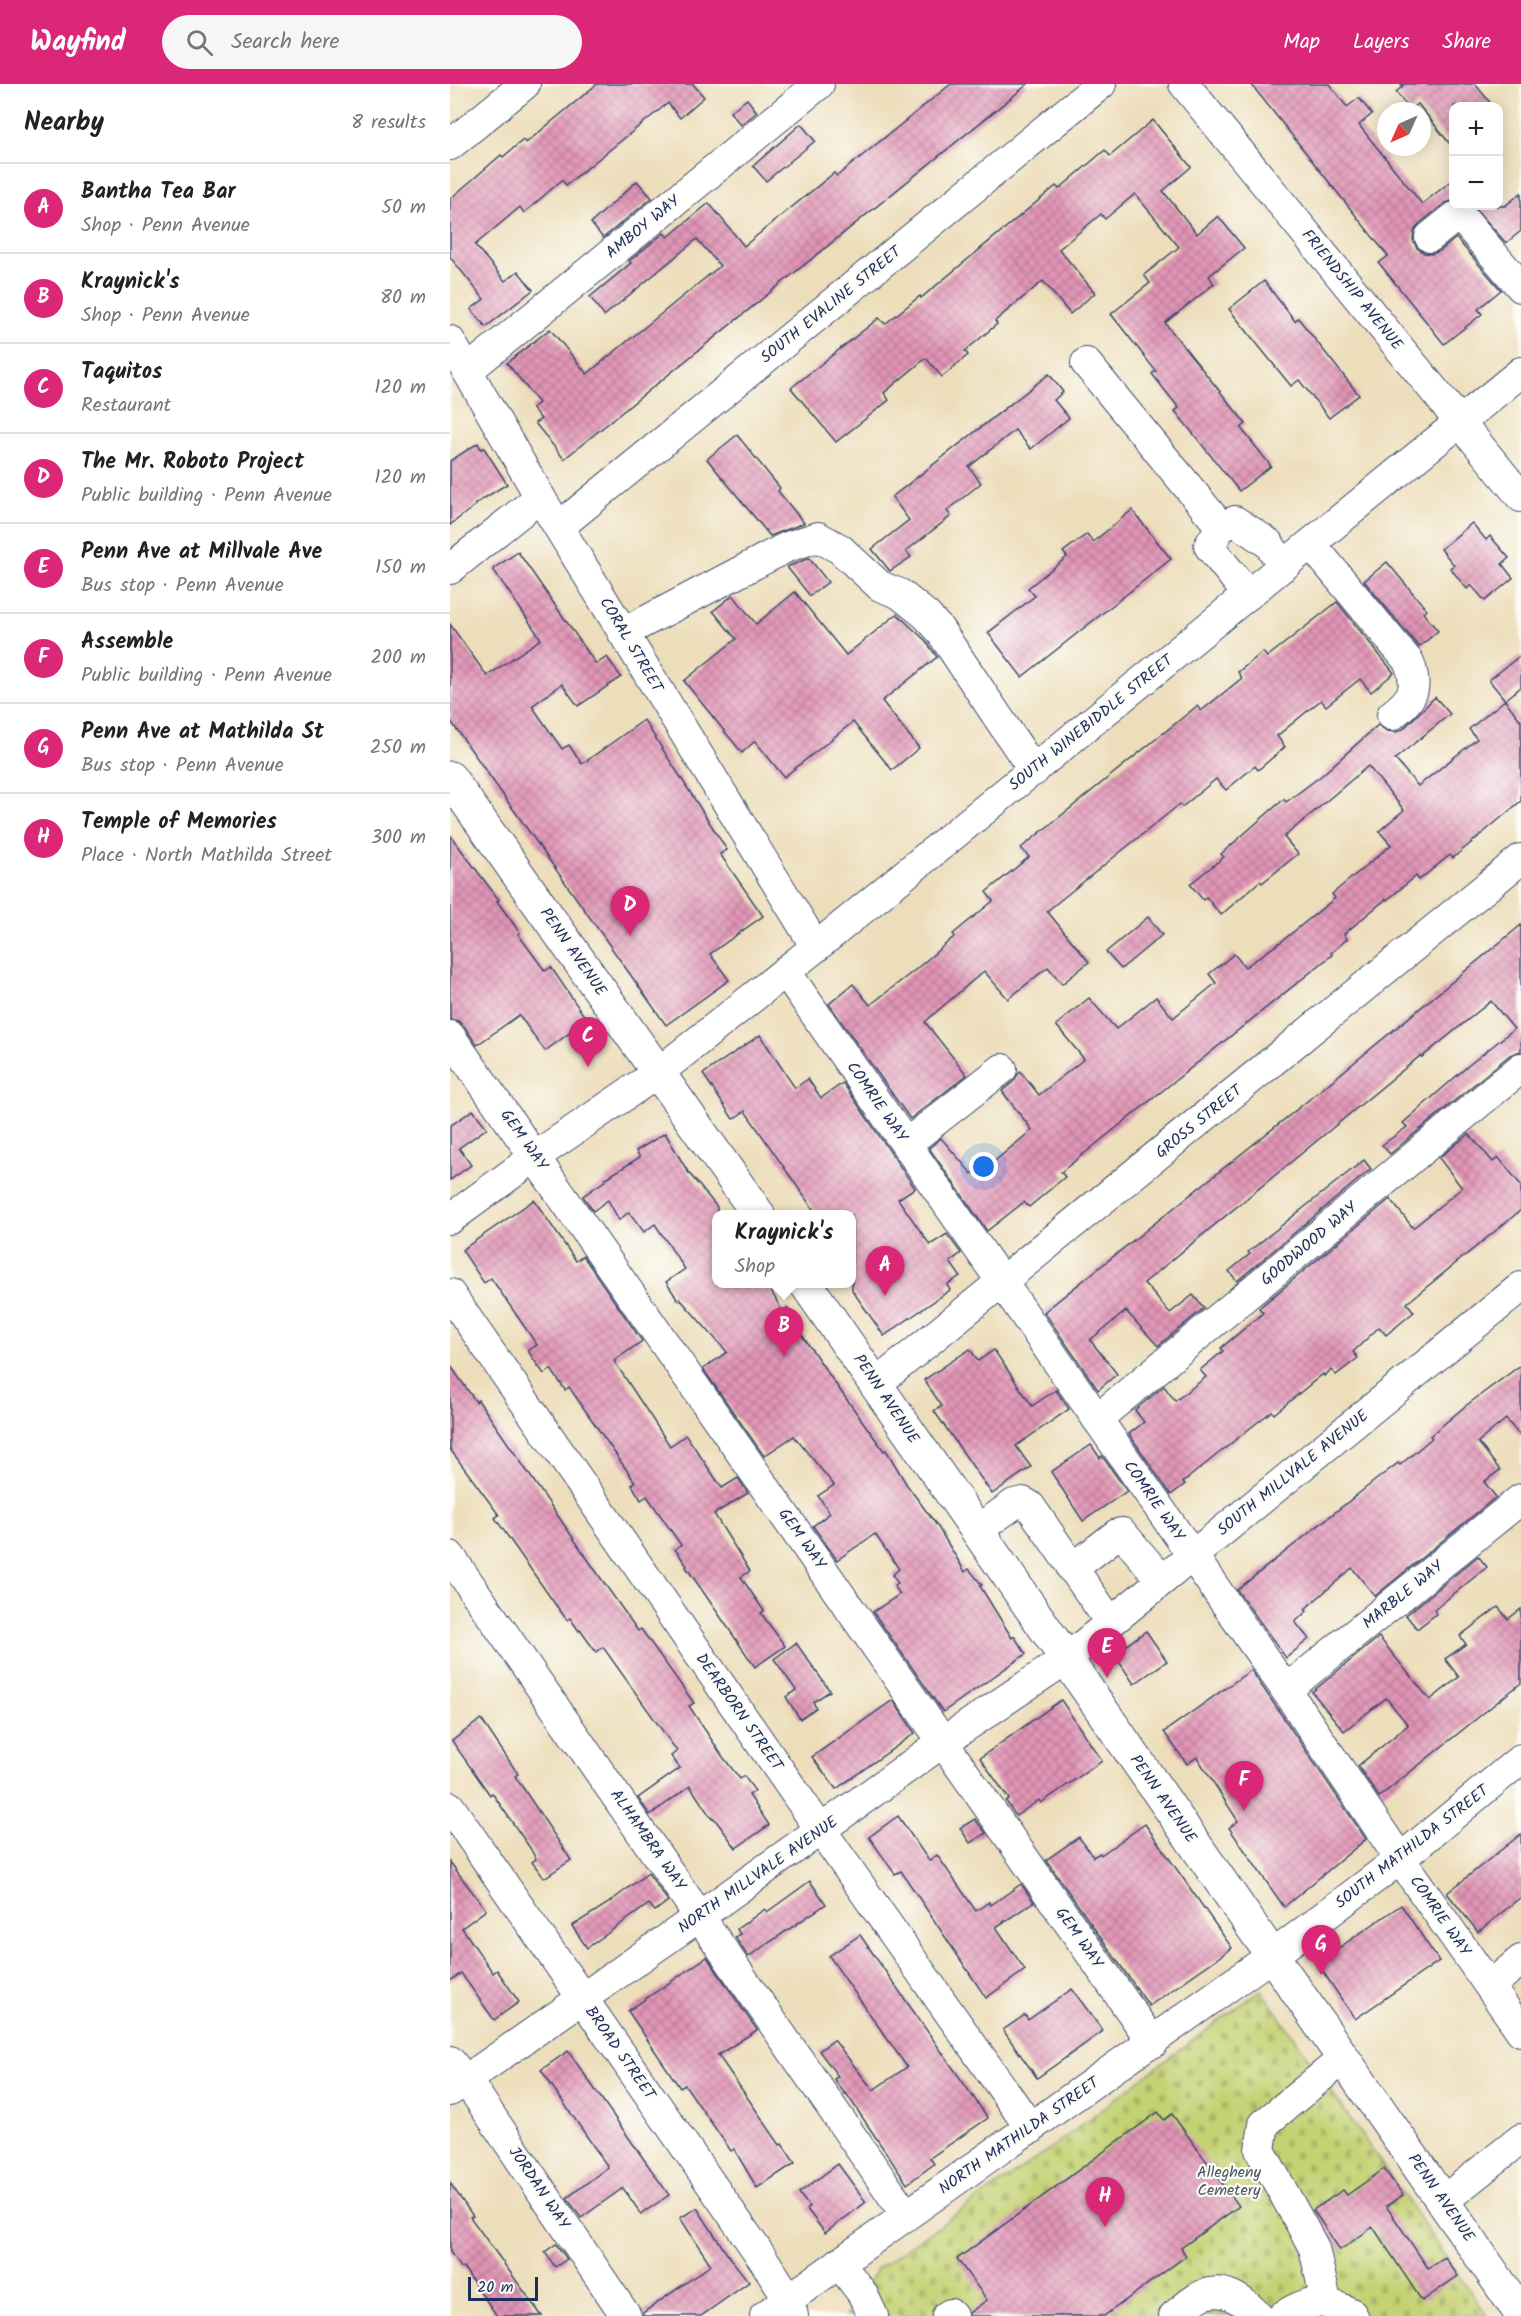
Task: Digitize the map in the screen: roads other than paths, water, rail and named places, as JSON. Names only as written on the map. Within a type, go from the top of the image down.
[{"type":"main road","name":"PENN AVENUE","points":[[450,778],[755,1210]]},
{"type":"main road","name":"PENN AVENUE","points":[[809,1288],[1521,2314]]},
{"type":"street","points":[[450,145],[525,84]]},
{"type":"street","name":"AMBOY WAY","points":[[468,370],[819,84]]},
{"type":"street","name":"SOUTH EVALINE STREET","points":[[560,526],[1101,84]]},
{"type":"street","name":"FRIENDSHIP AVENUE","points":[[1184,84],[1521,497]]},
{"type":"street","points":[[1430,237],[1455,217],[1462,218],[1521,287]]},
{"type":"street","name":"CORAL STREET","points":[[450,341],[540,497],[560,526],[816,947]]},
{"type":"street","points":[[1086,363],[1221,527]]},
{"type":"street","name":"SOUTH WINEBIDDLE STREET","points":[[450,1219],[536,1156],[659,1072],[786,972],[1521,372]]},
{"type":"street","points":[[450,569],[540,497]]},
{"type":"street","points":[[1248,596],[1209,546],[1221,527],[1235,521],[1268,543],[1284,566]]},
{"type":"street","points":[[623,633],[787,547],[818,537],[840,549],[880,586],[900,594],[939,629],[1034,771]]},
{"type":"street","points":[[1311,544],[1409,662],[1414,676],[1414,688],[1409,701],[1392,715]]},
{"type":"street","name":"GROSS STREET","points":[[876,1384],[1521,859]]},
{"type":"street","name":"COMRIE WAY","points":[[786,972],[1521,2031]]},
{"type":"street","name":"GEM WAY","points":[[450,1036],[536,1156],[1153,2043]]},
{"type":"street","name":"GOODWOOD WAY","points":[[1097,1419],[1521,1068]]},
{"type":"street","points":[[906,1144],[1002,1069]]},
{"type":"street","name":"SOUTH MILLVALE AVENUE","points":[[1066,1659],[1521,1287]]},
{"type":"street","name":"DEARBORN STREET","points":[[450,1294],[1031,2129]]},
{"type":"street","name":"MARBLE WAY","points":[[1286,1690],[1521,1499]]},
{"type":"street","points":[[976,1532],[1014,1504],[1023,1502],[1030,1506],[1110,1622]]},
{"type":"street","points":[[1072,1569],[1117,1534],[1122,1533],[1162,1580]]},
{"type":"street","name":"ALHAMBRA WAY","points":[[450,1556],[906,2215]]},
{"type":"street","name":"NORTH MILLVALE AVENUE","points":[[455,2077],[583,1998],[943,1742],[1066,1659]]},
{"type":"street","name":"SOUTH MATHILDA STREET","points":[[1273,1955],[1400,1859],[1521,1759]]},
{"type":"street","name":"BROAD STREET","points":[[450,1807],[583,1998],[791,2308]]},
{"type":"street","name":"NORTH MATHILDA STREET","points":[[765,2316],[791,2308],[839,2263],[1153,2043],[1273,1955]]},
{"type":"street","points":[[1490,1986],[1521,1960]]},
{"type":"street","points":[[1326,2301],[1314,2248],[1260,2150],[1264,2124],[1344,2058]]},
{"type":"street","name":"JORDAN WAY","points":[[455,2077],[478,2097],[626,2316]]},
{"type":"street","points":[[1443,2201],[1521,2139]]},
{"type":"street","points":[[839,2263],[862,2293],[873,2316]]},
{"type":"street","points":[[1174,2316],[1204,2294],[1224,2292],[1246,2303],[1258,2316]]},
{"type":"street","points":[[1283,2316],[1299,2306],[1326,2301],[1353,2316]]},
{"type":"street","points":[[947,2316],[950,2314],[952,2316]]},
{"type":"place","name":"The Mr. Roboto Project","points":[[630,936]]},
{"type":"place","name":"Taquitos","points":[[588,1067]]},
{"type":"place","name":"Bantha Tea Bar","points":[[885,1296]]},
{"type":"place","name":"Kraynick's","points":[[784,1357]]},
{"type":"place","name":"Penn Ave at Millvale Ave","points":[[1107,1678]]},
{"type":"place","name":"Assemble","points":[[1244,1811]]},
{"type":"place","name":"Penn Ave at Mathilda St","points":[[1321,1975]]},
{"type":"place","name":"Temple of Memories","points":[[1105,2227]]},
{"type":"park label","name":"Allegheny Cemetery","points":[[1229,2181]]}]
